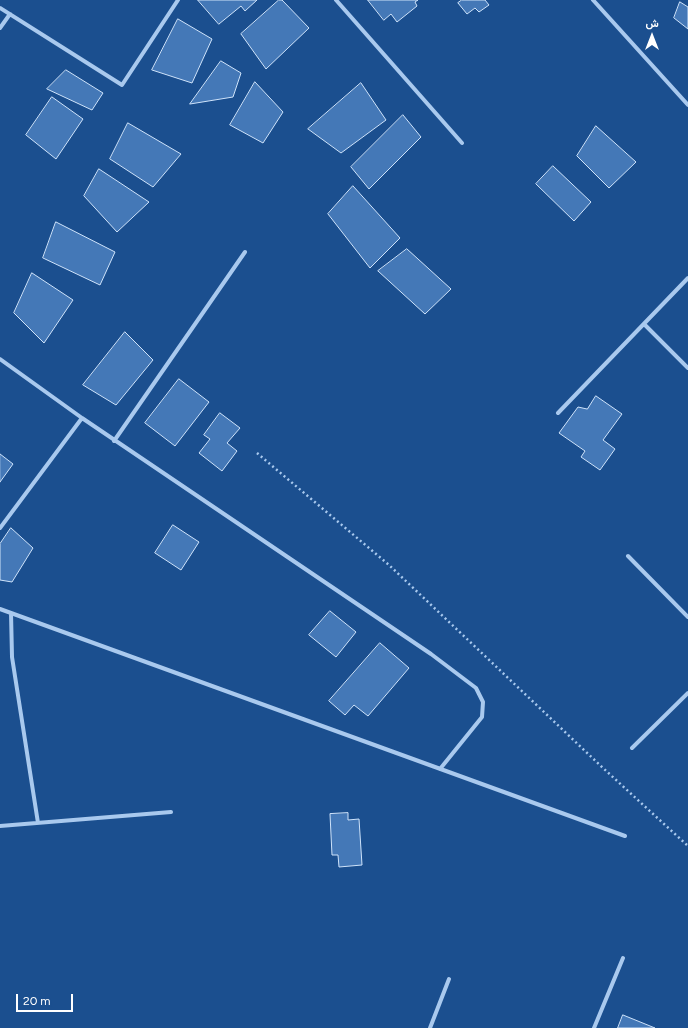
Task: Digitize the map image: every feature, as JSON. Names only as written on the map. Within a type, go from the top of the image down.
[{"type":"street","points":[[0,8],[122,85],[178,0]]},
{"type":"street","points":[[336,0],[462,143]]},
{"type":"street","points":[[593,0],[688,105]]},
{"type":"street","points":[[0,28],[10,14]]},
{"type":"street","points":[[114,441],[245,252]]},
{"type":"street","points":[[558,413],[688,278]]},
{"type":"street","points":[[644,324],[688,368]]},
{"type":"street","points":[[0,359],[114,441],[431,654],[476,688],[483,702],[482,717],[440,769]]},
{"type":"street","points":[[0,528],[82,418]]},
{"type":"street","points":[[628,556],[688,617]]},
{"type":"street","points":[[0,609],[625,836]]},
{"type":"street","points":[[11,613],[12,657],[38,823]]},
{"type":"street","points":[[632,748],[688,693]]},
{"type":"street","points":[[0,826],[171,812]]},
{"type":"street","points":[[594,1028],[623,958]]},
{"type":"street","points":[[430,1028],[449,979]]},
{"type":"path","points":[[258,454],[389,565],[603,768],[688,846]]},
{"type":"building","points":[[198,0],[257,0],[245,11],[241,6],[219,24]]},
{"type":"building","points":[[279,0],[282,0],[309,28],[266,69],[241,34]]},
{"type":"building","points":[[368,0],[418,0],[415,2],[417,6],[397,22],[391,14],[384,20]]},
{"type":"building","points":[[462,0],[485,0],[489,5],[479,12],[475,8],[467,14],[458,3]]},
{"type":"building","points":[[680,2],[688,7],[688,29],[674,18]]},
{"type":"building","points":[[178,19],[212,39],[192,83],[152,70]]},
{"type":"building","points":[[221,61],[241,73],[233,97],[190,104]]},
{"type":"building","points":[[66,70],[103,93],[92,110],[47,89]]},
{"type":"building","points":[[255,82],[283,112],[263,143],[230,125]]},
{"type":"building","points":[[361,83],[386,120],[341,153],[308,129]]},
{"type":"building","points":[[52,97],[83,119],[56,159],[26,135]]},
{"type":"building","points":[[403,115],[421,137],[369,189],[351,167]]},
{"type":"building","points":[[128,123],[181,154],[153,187],[110,159]]},
{"type":"building","points":[[596,126],[636,162],[609,188],[577,156]]},
{"type":"building","points":[[553,166],[591,202],[574,221],[536,184]]},
{"type":"building","points":[[99,169],[149,202],[117,232],[84,196]]},
{"type":"building","points":[[353,186],[400,238],[370,268],[328,214]]},
{"type":"building","points":[[56,222],[115,252],[100,285],[43,258]]},
{"type":"building","points":[[407,249],[451,289],[425,314],[378,271]]},
{"type":"building","points":[[32,273],[73,300],[44,343],[14,313]]},
{"type":"building","points":[[125,332],[153,360],[116,405],[83,385]]},
{"type":"building","points":[[179,379],[209,402],[175,446],[145,423]]},
{"type":"building","points":[[596,396],[622,414],[603,440],[615,449],[600,470],[581,457],[585,451],[559,433],[578,407],[587,409]]},
{"type":"building","points":[[220,413],[240,428],[227,443],[237,451],[222,471],[199,453],[210,439],[204,435]]},
{"type":"building","points":[[0,454],[13,464],[0,482]]},
{"type":"building","points":[[173,525],[199,542],[181,570],[155,553]]},
{"type":"building","points":[[11,528],[33,548],[12,582],[0,580],[0,544]]},
{"type":"building","points":[[330,611],[356,632],[336,657],[309,635]]},
{"type":"building","points":[[380,643],[409,668],[368,716],[354,705],[345,715],[329,701]]},
{"type":"building","points":[[348,813],[348,820],[359,819],[362,865],[339,867],[338,855],[332,855],[330,814]]},
{"type":"building","points":[[623,1015],[655,1028],[618,1028]]}]
